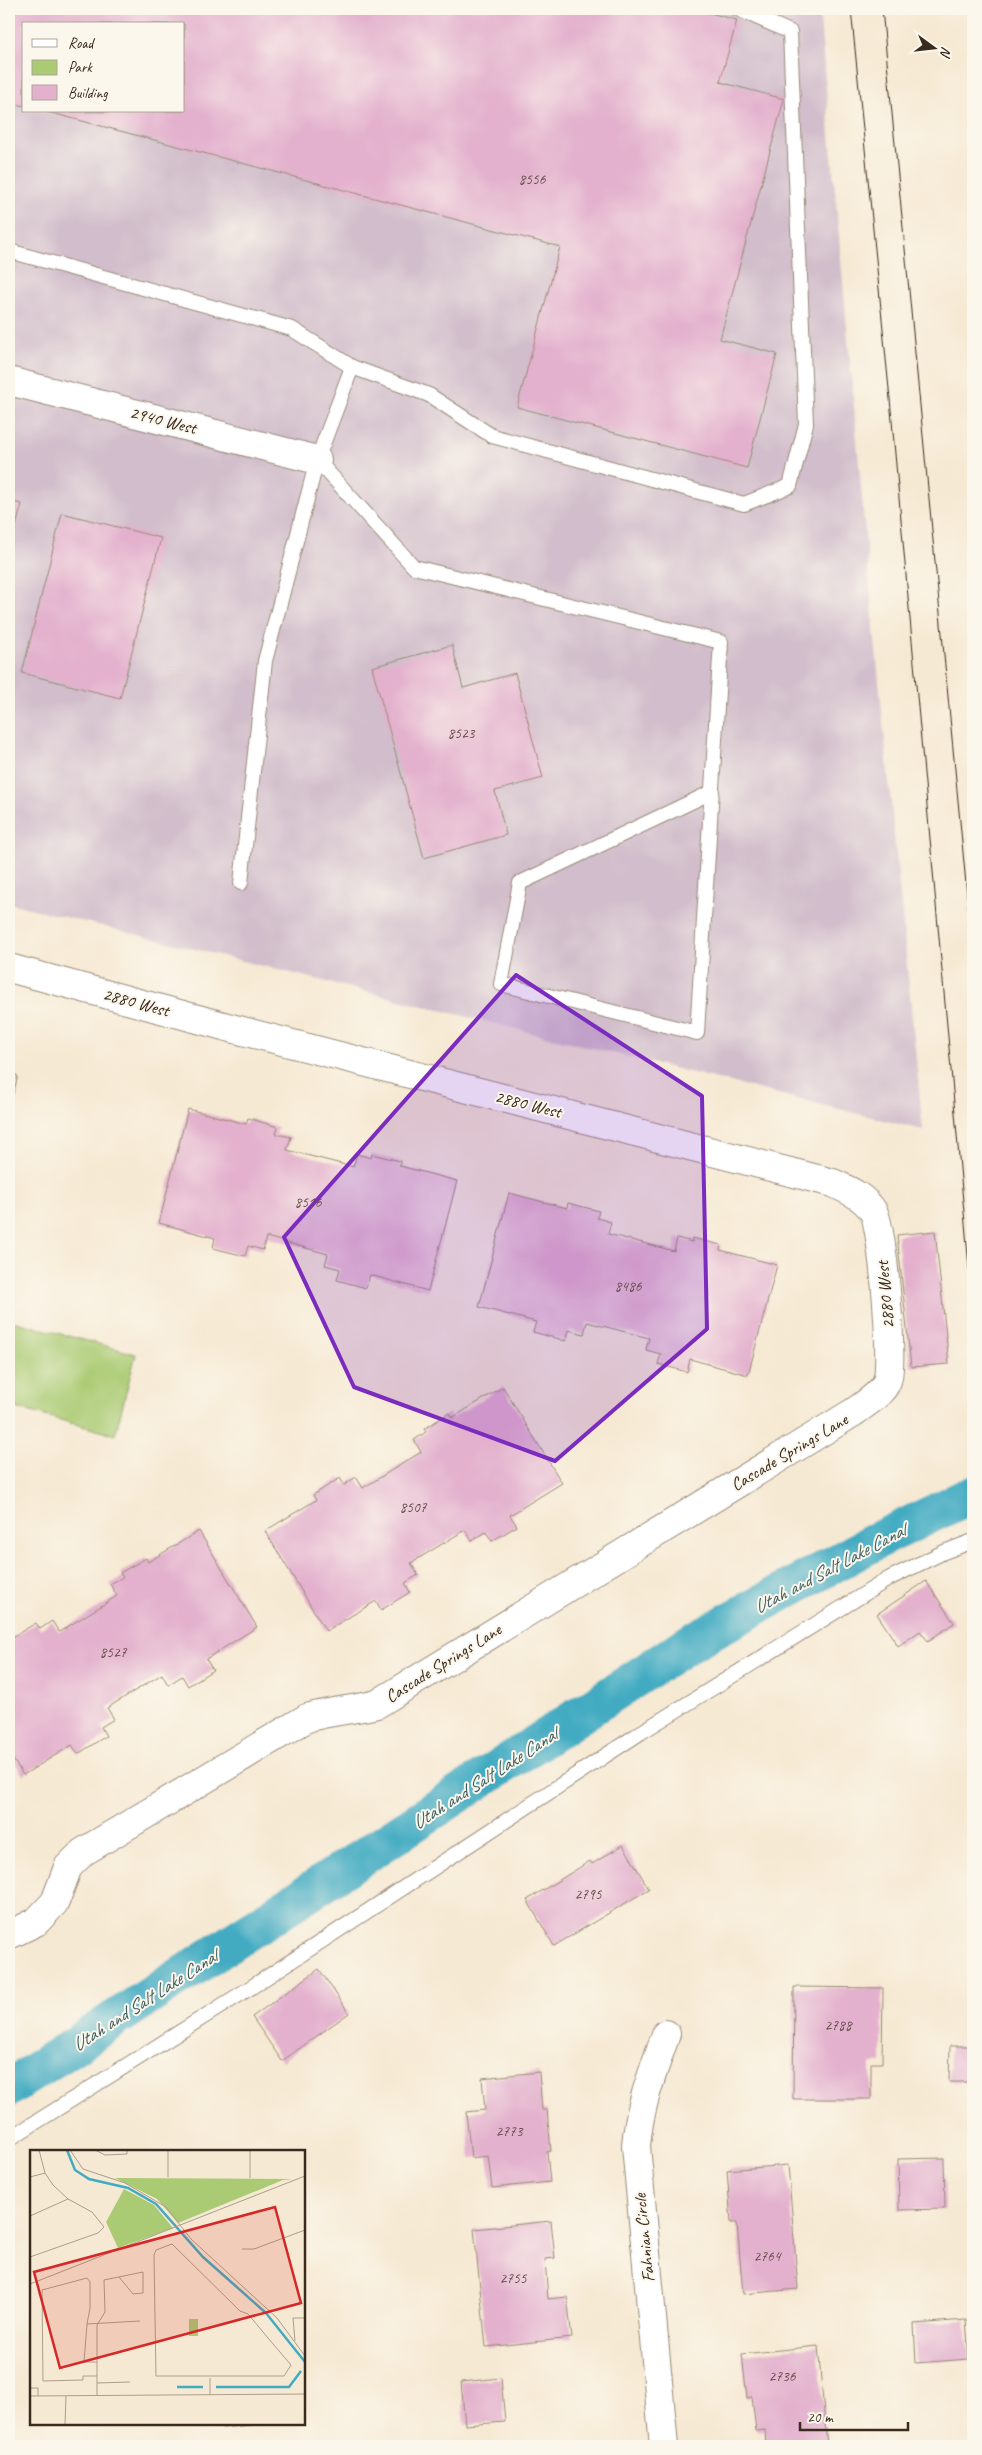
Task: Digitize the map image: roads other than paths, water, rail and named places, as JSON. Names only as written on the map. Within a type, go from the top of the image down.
[{"type":"street","name":"2940 West","points":[[9,381],[317,460]]},
{"type":"street","name":"2880 West","points":[[9,968],[231,1028],[833,1183],[857,1194],[874,1211],[880,1237],[890,1357],[887,1381]]},
{"type":"street","name":"Cascade Springs Lane","points":[[9,1935],[36,1922],[54,1902],[68,1867],[83,1852],[307,1718],[326,1712],[349,1711],[377,1704],[854,1412],[875,1396],[887,1381]]},
{"type":"street","name":"Fahnian Circle","points":[[664,2446],[636,2146],[642,2100],[666,2034]]},
{"type":"lane","points":[[9,251],[292,329],[352,367],[429,395],[492,436],[744,504],[790,486],[806,424],[790,32],[738,9]]},
{"type":"lane","points":[[241,883],[265,660],[317,460],[352,367]]},
{"type":"lane","points":[[317,460],[414,567],[721,642],[712,792],[697,1033],[501,984],[520,883],[712,792]]},
{"type":"lane","points":[[9,2139],[258,1983],[640,1733],[890,1578],[944,1552],[973,1541]]},
{"type":"waterway","name":"Utah and Salt Lake Canal","points":[[9,2088],[693,1641],[878,1540],[973,1494]]},
{"type":"tram line","points":[[851,9],[890,399],[973,1311]]},
{"type":"tram line","points":[[882,9],[973,957]]}]
